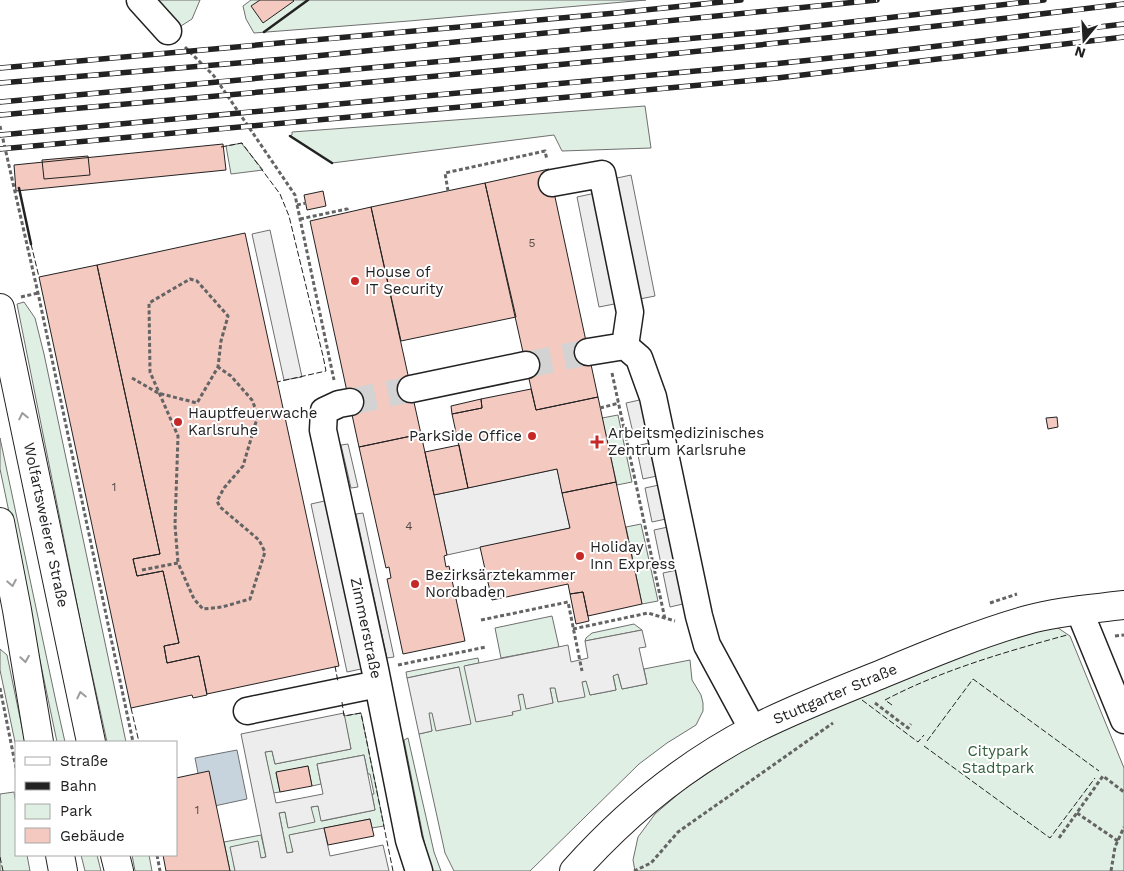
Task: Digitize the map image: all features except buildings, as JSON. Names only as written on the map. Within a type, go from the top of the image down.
[{"type":"main road","name":"Wolfartsweierer Straße","points":[[0,308],[91,741]]},
{"type":"main road","points":[[0,522],[9,612],[40,741]]},
{"type":"main road","name":"Stuttgarter Straße","points":[[584,867],[618,826],[663,788],[703,760],[753,730],[823,698],[981,635],[1028,620],[1079,610],[1124,605]]},
{"type":"main road","points":[[60,856],[64,871]]},
{"type":"main road","points":[[115,856],[119,871]]},
{"type":"street","points":[[140,0],[168,31]]},
{"type":"street","points":[[552,183],[602,174],[630,312],[606,349],[639,358],[653,397],[707,645],[753,730]]},
{"type":"street","points":[[411,389],[526,365]]},
{"type":"street","name":"Zimmerstraße","points":[[344,403],[324,411],[323,430],[377,677],[409,840],[418,871]]},
{"type":"street","points":[[1079,610],[1124,720]]},
{"type":"street","points":[[246,711],[377,677]]},
{"type":"path","points":[[168,31],[214,76],[295,195],[344,403]]},
{"type":"path","points":[[0,126],[38,293],[133,741]]},
{"type":"path","points":[[448,191],[445,173],[529,154]]},
{"type":"path","points":[[297,205],[306,203]]},
{"type":"path","points":[[300,219],[347,209],[348,212]]},
{"type":"path","points":[[132,378],[158,392],[196,403],[218,367],[221,340],[228,316],[197,281],[190,279],[149,303],[150,372],[158,392],[178,436],[175,525],[178,563],[194,599],[203,609],[222,607],[250,599],[265,552],[259,540],[220,507],[217,500],[224,488],[243,466],[258,415],[252,400],[231,376],[218,367]]},
{"type":"path","points":[[606,349],[665,619]]},
{"type":"path","points":[[600,408],[619,403]]},
{"type":"path","points":[[142,570],[178,563]]},
{"type":"path","points":[[480,620],[568,602],[582,670]]},
{"type":"path","points":[[573,629],[648,613],[673,622],[700,616]]},
{"type":"path","points":[[377,677],[486,647]]},
{"type":"path","points":[[0,688],[15,763]]},
{"type":"path","points":[[634,871],[650,863],[678,832],[838,718]]},
{"type":"path","points":[[1059,838],[1104,776],[1124,792]]},
{"type":"path","points":[[1077,813],[1118,841]]},
{"type":"path","points":[[1111,871],[1115,847],[1124,827]]},
{"type":"path","points":[[157,856],[160,871]]},
{"type":"green space","points":[[154,0],[200,0],[192,19],[181,26]]},
{"type":"green space","points":[[251,0],[646,0],[254,33],[246,19],[243,6]]},
{"type":"green space","points":[[645,106],[651,148],[562,151],[554,135],[332,163],[290,136],[292,132]]},
{"type":"green space","points":[[242,143],[263,170],[231,174],[226,146]]},
{"type":"green space","points":[[24,302],[35,318],[44,354],[126,741],[107,741],[81,624],[17,304]]},
{"type":"green space","points":[[618,415],[632,482],[617,485],[602,418]]},
{"type":"green space","points":[[0,438],[65,741],[57,741],[0,469]]},
{"type":"green space","points":[[641,524],[658,601],[642,604],[626,527]]},
{"type":"green space","points":[[552,616],[559,647],[501,658],[495,628]]},
{"type":"green space","points":[[634,624],[642,630],[585,641],[592,633]]},
{"type":"green space","name":"Citypark Stadtpark","points":[[1055,626],[1070,636],[1124,768],[1124,871],[635,871],[633,860],[638,837],[655,814],[683,790],[751,744],[921,670],[992,644]]},
{"type":"green space","points":[[0,649],[7,655],[25,741],[15,742],[0,670]]},
{"type":"green space","points":[[478,658],[479,663],[465,666],[513,714],[518,695],[523,694],[553,703],[550,688],[555,687],[558,702],[582,682],[587,681],[590,695],[616,690],[613,675],[618,674],[622,689],[647,684],[644,669],[690,660],[692,680],[701,695],[703,711],[696,725],[667,743],[639,764],[530,871],[454,871],[445,853],[419,734],[432,731],[428,713],[432,712],[459,667],[407,678],[406,672]]},
{"type":"green space","points":[[361,713],[384,826],[372,828],[370,819],[290,835],[293,852],[287,853],[279,813],[285,812],[288,827],[311,807],[318,806],[322,821],[375,810],[370,774],[368,774],[364,755],[317,764],[321,784],[312,786],[308,766],[276,773],[280,792],[273,793],[265,752],[272,751],[275,764],[351,749],[344,716]]},
{"type":"green space","points":[[408,738],[434,852],[441,871],[430,871],[404,740]]},
{"type":"green space","points":[[14,792],[15,856],[27,856],[30,871],[0,871],[0,794]]},
{"type":"green space","points":[[261,835],[266,857],[261,858],[231,847],[235,871],[230,871],[224,842]]},
{"type":"green space","points":[[81,856],[97,856],[101,871],[85,871]]},
{"type":"green space","points":[[132,856],[149,856],[152,871],[135,871]]},
{"type":"shaded area","points":[[631,175],[655,296],[599,307],[577,197],[605,191],[603,181]]},
{"type":"shaded area","points":[[270,230],[302,377],[284,380],[252,234]]},
{"type":"shaded area","points":[[653,397],[696,601],[670,607],[663,573],[677,570],[675,561],[661,564],[654,530],[668,527],[666,519],[652,522],[645,488],[659,485],[657,476],[643,479],[636,446],[649,443],[648,434],[634,437],[626,403]]},
{"type":"shaded area","points":[[348,444],[358,487],[351,488],[341,445]]},
{"type":"shaded area","points":[[557,469],[570,528],[447,555],[434,495]]},
{"type":"shaded area","points":[[338,498],[375,666],[347,672],[311,504]]},
{"type":"shaded area","points":[[363,513],[394,657],[387,658],[356,514]]},
{"type":"shaded area","points":[[642,630],[646,647],[639,648],[647,684],[622,689],[618,674],[613,676],[616,690],[590,695],[586,681],[582,682],[585,697],[558,702],[555,688],[550,688],[553,703],[526,709],[523,694],[518,695],[521,710],[512,712],[513,715],[476,722],[464,666],[568,645],[571,662],[588,658],[585,641]]},
{"type":"shaded area","points":[[459,667],[471,724],[436,731],[432,713],[429,713],[432,731],[419,734],[407,678]]},
{"type":"shaded area","points":[[344,713],[351,749],[275,764],[272,751],[265,752],[276,803],[323,794],[317,764],[364,755],[375,810],[321,821],[318,806],[311,807],[315,822],[288,828],[285,812],[279,813],[287,853],[293,852],[289,835],[324,828],[330,856],[383,845],[389,871],[235,871],[230,847],[258,841],[261,858],[266,857],[241,734]]},
{"type":"shaded area","points":[[237,750],[247,799],[205,808],[195,758]]},
{"type":"tunnel","points":[[526,365],[588,352]]},
{"type":"tunnel","points":[[350,402],[411,389]]},
{"type":"railway","points":[[0,68],[616,13],[741,0]]},
{"type":"railway","points":[[0,83],[285,59],[877,0]]},
{"type":"railway","points":[[0,102],[771,31],[1044,0]]},
{"type":"railway","points":[[0,115],[703,51],[1124,4]]},
{"type":"railway","points":[[0,135],[773,64],[1124,24]]},
{"type":"railway","points":[[0,149],[777,78],[1124,37]]},
{"type":"fence","points":[[221,147],[242,143],[280,194],[289,216],[323,356],[326,371],[277,382]]},
{"type":"fence","points":[[31,244],[39,277]]},
{"type":"fence","points":[[892,705],[885,700],[951,671],[997,655],[1067,635]]},
{"type":"fence","points":[[335,666],[338,682]]},
{"type":"fence","points":[[927,741],[973,679],[1099,771]]},
{"type":"fence","points":[[862,700],[918,742],[924,735]]},
{"type":"fence","points":[[342,702],[344,716],[361,713],[393,871]]},
{"type":"fence","points":[[131,708],[139,741]]},
{"type":"fence","points":[[924,746],[1050,838],[1095,778]]},
{"type":"fence","points":[[0,857],[3,871]]},
{"type":"wall","points":[[264,32],[308,0]]},
{"type":"wall","points":[[290,136],[332,163]]},
{"type":"wall","points":[[19,188],[31,244]]},
{"type":"place","name":"House of IT Security","points":[[355,281]]},
{"type":"place","name":"Hauptfeuerwache Karlsruhe","points":[[178,422]]},
{"type":"place","name":"ParkSide Office","points":[[532,436]]},
{"type":"place","name":"Arbeitsmedizinisches Zentrum Karlsruhe","points":[[597,442]]},
{"type":"place","name":"Holiday Inn Express","points":[[580,556]]},
{"type":"place","name":"Bezirksärztekammer Nordbaden","points":[[415,584]]}]
